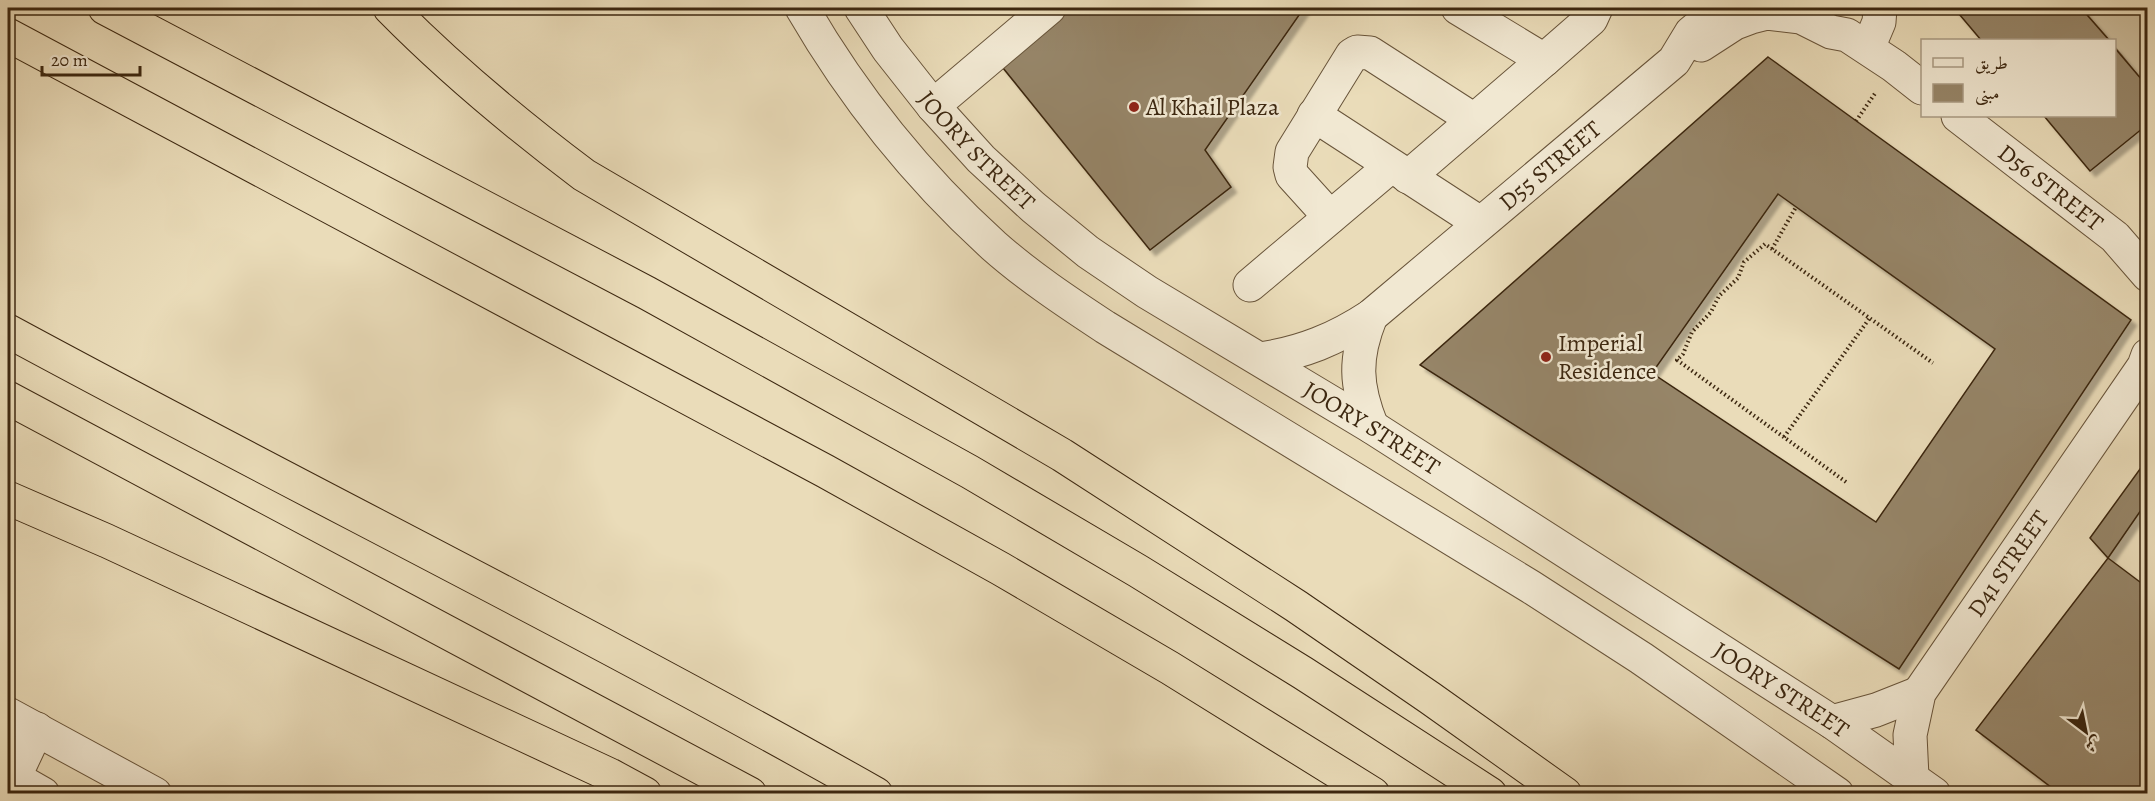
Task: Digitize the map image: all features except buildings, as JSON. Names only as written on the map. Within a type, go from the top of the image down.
[{"type":"highway","points":[[105,8],[647,293],[970,472],[1303,673],[1491,794]]},
{"type":"highway","points":[[390,8],[472,87],[584,175],[1062,454],[1305,613],[1565,794]]},
{"type":"highway","points":[[8,35],[867,494],[1170,668],[1373,794]]},
{"type":"highway","points":[[8,331],[645,666],[876,794]]},
{"type":"highway","points":[[8,398],[750,794]]},
{"type":"highway","points":[[8,498],[107,540],[599,770],[645,794]]},
{"type":"street","points":[[802,8],[860,97],[901,150],[947,201],[996,247],[1049,289],[1105,327],[1531,587],[1641,658],[1837,794]]},
{"type":"street","name":"JOORY STREET","points":[[861,8],[888,49],[933,106],[981,159],[1033,207],[1088,252],[1147,292],[1372,428],[1832,722],[1923,785]]},
{"type":"street","points":[[933,106],[1049,8]]},
{"type":"street","points":[[1458,8],[1544,60]]},
{"type":"street","points":[[1250,285],[1330,217],[1474,120],[1591,19],[1596,8]]},
{"type":"street","name":"D55 STREET","points":[[1260,359],[1307,349],[1330,340],[1371,316],[1674,61],[1691,33],[1721,8]]},
{"type":"street","points":[[1820,8],[1839,22],[1857,42],[1921,87]]},
{"type":"street","points":[[1857,42],[1856,23],[1880,8]]},
{"type":"street","points":[[1674,61],[1735,23],[1767,13],[1801,17],[1857,42]]},
{"type":"street","points":[[1330,217],[1296,181],[1290,167],[1292,152],[1352,55],[1364,51],[1370,53],[1474,120]]},
{"type":"street","points":[[1314,115],[1480,224]]},
{"type":"street","name":"D56 STREET","points":[[1959,117],[2115,237],[2148,275]]},
{"type":"street","name":"D56 STREET","points":[[2115,237],[2148,251]]},
{"type":"street","points":[[1371,316],[1360,348],[1358,383],[1363,406],[1372,428]]},
{"type":"street","name":"D41 STREET","points":[[1923,785],[1910,735],[1919,693],[2146,361]]},
{"type":"street","points":[[1832,722],[1876,710],[1919,693]]},
{"type":"street","points":[[8,714],[156,794]]},
{"type":"street","points":[[37,729],[11,782],[43,794]]},
{"type":"path","points":[[1772,249],[1796,207]]},
{"type":"path","points":[[1846,482],[1677,360],[1683,354],[1692,332],[1711,312],[1719,296],[1738,278],[1744,262],[1766,244],[1934,363]]},
{"type":"path","points":[[1784,437],[1869,318]]},
{"type":"shaded area","points":[[2081,8],[2147,8],[2147,87],[2116,48],[2116,39],[2108,39]]},
{"type":"place","name":"Al Khail Plaza","points":[[1134,107]]},
{"type":"place","name":"Imperial Residence","points":[[1546,357]]}]
